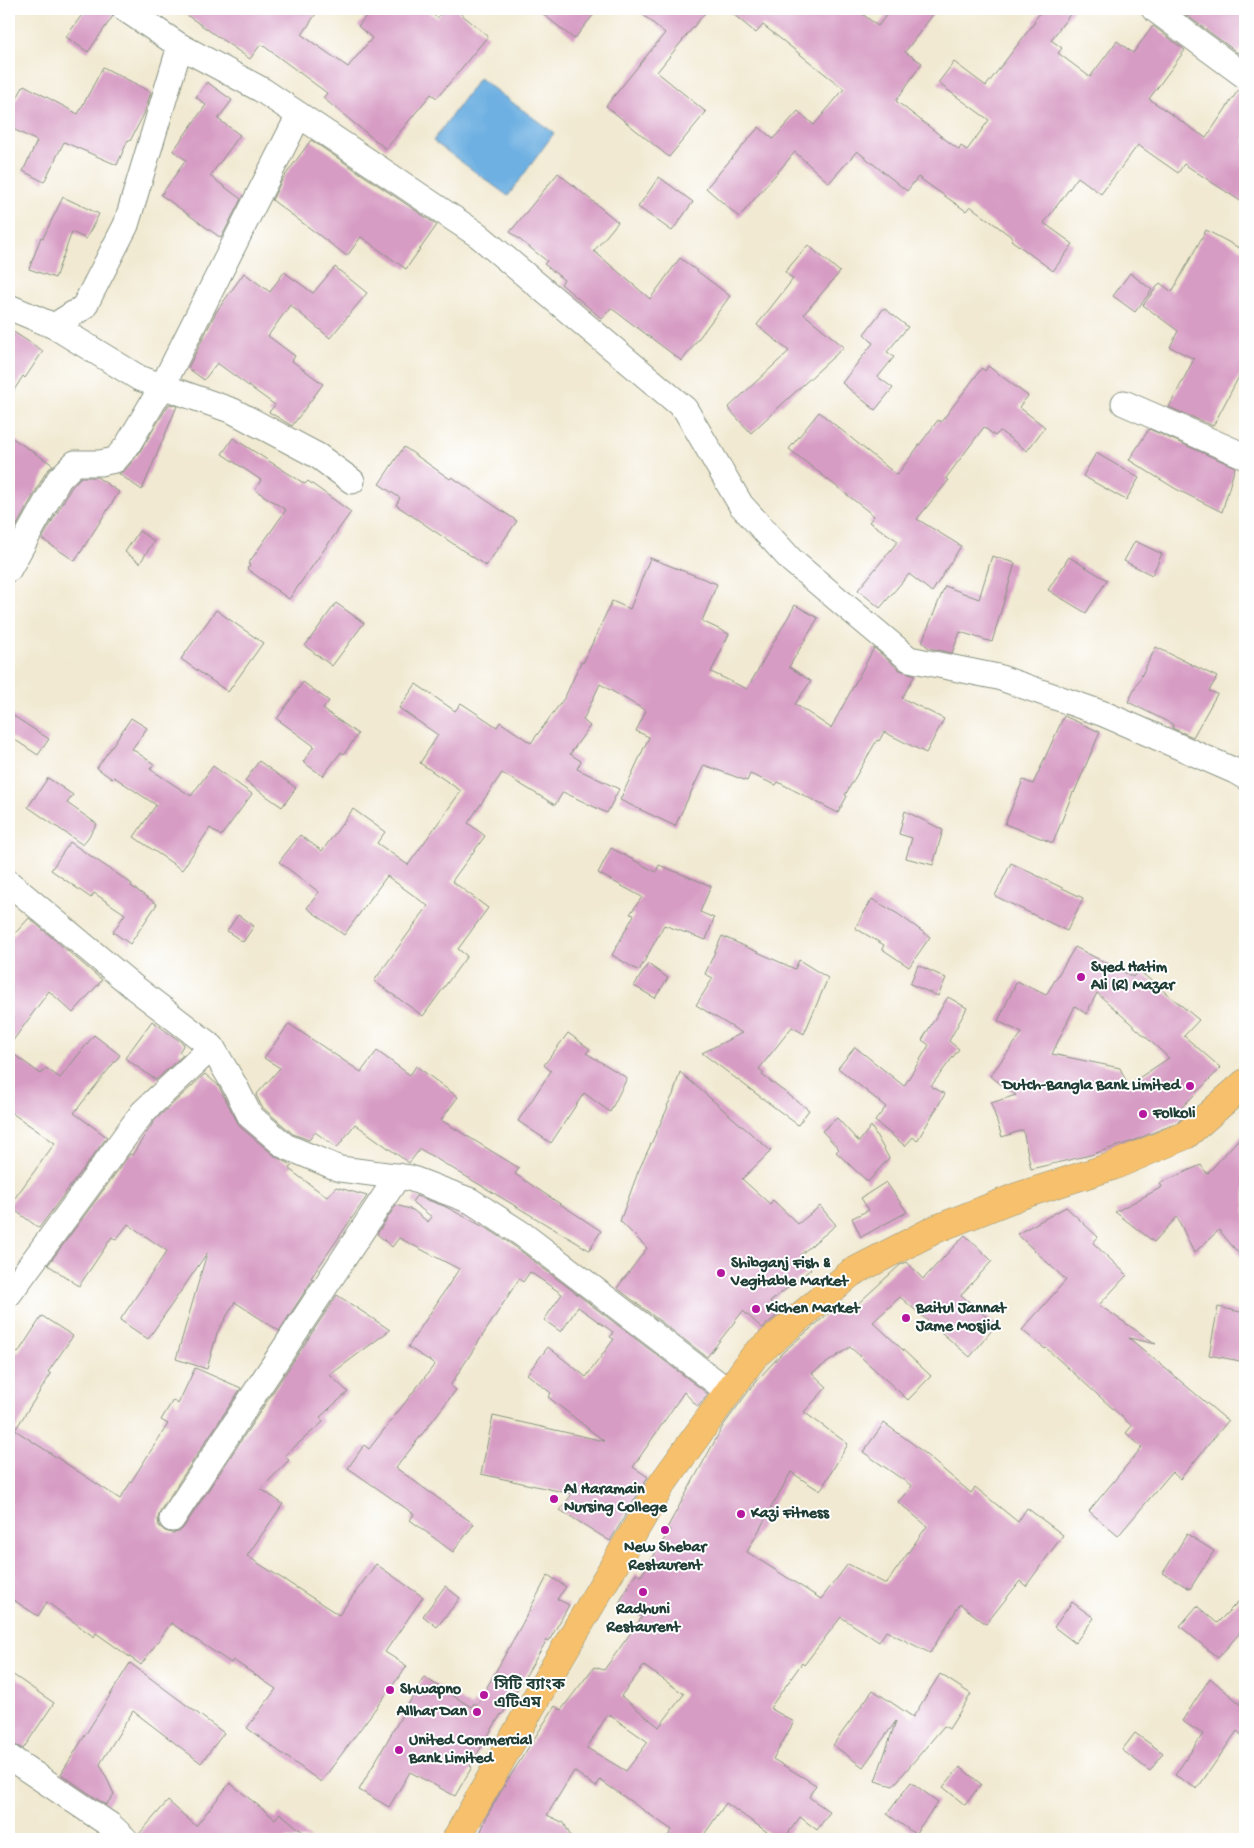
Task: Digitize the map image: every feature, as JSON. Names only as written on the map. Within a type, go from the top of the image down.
[{"type":"highway","points":[[456,1839],[543,1686],[662,1484],[754,1355],[851,1273],[936,1229],[1019,1196],[1113,1166],[1186,1136],[1245,1083]]},
{"type":"street","points":[[125,9],[180,46],[262,90],[478,236],[684,410],[741,505],[792,561],[910,659],[998,677],[1086,708],[1164,740],[1245,777]]},
{"type":"street","points":[[1154,9],[1245,76]]},
{"type":"street","points":[[54,326],[84,307],[126,225],[180,46]]},
{"type":"street","points":[[9,569],[59,479],[76,463],[100,463],[115,460],[127,446],[162,386],[299,115]]},
{"type":"street","points":[[9,307],[54,326],[139,378],[234,412],[318,456],[352,481]]},
{"type":"street","points":[[1124,403],[1245,456]]},
{"type":"street","points":[[9,883],[135,988],[212,1046],[250,1116],[285,1146],[340,1169],[410,1178],[471,1201],[522,1234],[729,1392]]},
{"type":"street","points":[[9,1294],[143,1112],[212,1046]]},
{"type":"street","points":[[172,1519],[398,1176]]},
{"type":"street","points":[[9,1757],[110,1825],[125,1839]]},
{"type":"water","points":[[479,78],[554,133],[508,196],[433,141]]},
{"type":"building","points":[[86,9],[111,9],[113,16],[88,52],[66,37]]},
{"type":"building","points":[[178,9],[319,9],[302,35],[348,67],[372,38],[358,26],[372,9],[426,9],[437,18],[444,9],[455,9],[488,36],[437,98],[431,94],[386,149],[323,98],[327,93],[261,44],[250,59]]},
{"type":"building","points":[[537,9],[598,9],[574,39]]},
{"type":"building","points":[[636,9],[708,9],[657,72],[706,112],[669,157],[606,106],[665,33]]},
{"type":"building","points":[[727,9],[856,9],[878,26],[891,9],[937,9],[905,52],[922,63],[896,101],[959,150],[961,146],[967,150],[989,120],[938,83],[954,62],[986,86],[1043,9],[1074,9],[1051,40],[1062,48],[1058,53],[1090,77],[1117,41],[1133,53],[1153,26],[1185,50],[1149,99],[1206,138],[1239,89],[1245,90],[1245,204],[1184,164],[1178,173],[1138,145],[1101,194],[1078,177],[1044,223],[1073,244],[1053,271],[970,206],[966,211],[918,177],[907,191],[857,151],[829,183],[795,152],[739,217],[706,188],[759,127],[773,139],[798,111],[814,125],[844,89],[763,25],[756,33]]},
{"type":"building","points":[[1178,9],[1245,9],[1245,43],[1238,53]]},
{"type":"building","points":[[103,67],[151,92],[144,114],[130,141],[128,140],[117,165],[64,142],[44,182],[23,171],[37,141],[9,127],[9,113],[24,85],[78,114]]},
{"type":"building","points":[[207,82],[232,100],[218,119],[240,135],[210,176],[241,199],[221,238],[161,195],[186,160],[173,151],[206,105],[196,97]]},
{"type":"building","points":[[311,140],[437,225],[406,269],[361,237],[347,256],[272,200],[282,180]]},
{"type":"building","points":[[558,173],[618,222],[594,251],[650,299],[680,258],[730,296],[682,361],[611,308],[602,319],[561,284],[564,280],[544,264],[547,261],[510,232]]},
{"type":"building","points":[[659,177],[693,202],[672,231],[638,207]]},
{"type":"building","points":[[63,197],[99,214],[86,239],[72,232],[55,278],[29,269],[41,237],[43,238]]},
{"type":"building","points":[[1206,230],[1245,251],[1245,365],[1213,426],[1169,407],[1194,359],[1170,347],[1178,331],[1143,305],[1160,283],[1172,292]]},
{"type":"building","points":[[808,245],[840,272],[804,314],[844,347],[751,433],[728,408],[789,351],[757,325],[793,279],[785,272]]},
{"type":"building","points":[[335,267],[367,293],[330,338],[290,305],[268,336],[295,356],[292,361],[323,384],[292,426],[269,412],[275,405],[217,363],[204,380],[188,368],[216,312],[244,273],[270,292],[284,272],[313,293]]},
{"type":"building","points":[[1130,273],[1152,290],[1135,312],[1113,296]]},
{"type":"building","points":[[884,308],[908,327],[887,352],[894,357],[878,377],[893,388],[875,410],[842,383],[873,343],[864,334]]},
{"type":"building","points":[[9,329],[43,351],[25,378],[23,376],[9,398]]},
{"type":"building","points":[[988,366],[1028,396],[1019,407],[1045,427],[1027,451],[1000,431],[995,436],[984,427],[946,478],[949,480],[917,519],[961,546],[932,592],[909,574],[880,608],[858,590],[898,541],[869,522],[874,516],[789,449],[819,412],[897,475],[938,420],[941,422],[982,368],[985,371]]},
{"type":"building","points":[[169,404],[177,406],[142,490],[119,474],[126,469],[139,453]]},
{"type":"building","points":[[1149,429],[1235,467],[1222,512],[1176,489],[1129,460]]},
{"type":"building","points":[[9,436],[53,465],[46,472],[9,540]]},
{"type":"building","points":[[233,438],[305,484],[308,481],[351,512],[289,599],[247,569],[250,565],[248,564],[286,510],[255,490],[261,480],[222,454]]},
{"type":"building","points":[[404,447],[450,479],[452,477],[517,521],[486,566],[396,505],[400,498],[379,484]]},
{"type":"building","points":[[1096,453],[1139,478],[1126,500],[1083,476]]},
{"type":"building","points":[[81,477],[97,477],[119,492],[75,561],[42,539],[71,488]]},
{"type":"building","points":[[139,531],[154,541],[140,563],[125,552]]},
{"type":"building","points":[[1135,541],[1162,554],[1152,575],[1124,561]]},
{"type":"building","points":[[992,556],[1015,563],[992,642],[960,632],[952,653],[929,648],[922,642],[945,586],[979,599]]},
{"type":"building","points":[[1069,557],[1107,580],[1086,613],[1048,590]]},
{"type":"building","points":[[650,558],[717,584],[702,621],[729,634],[711,672],[747,689],[795,605],[818,618],[789,667],[811,681],[795,704],[831,728],[874,648],[900,670],[915,675],[902,698],[944,719],[926,753],[884,732],[879,741],[877,740],[845,795],[847,796],[838,813],[778,782],[776,785],[750,774],[747,781],[704,765],[675,826],[620,800],[649,737],[636,731],[646,711],[600,684],[583,720],[590,726],[570,754],[581,761],[577,769],[619,789],[607,813],[563,792],[555,805],[502,773],[468,823],[485,836],[452,881],[488,908],[458,949],[467,956],[423,1016],[374,981],[428,906],[387,876],[344,935],[307,908],[319,892],[279,862],[300,835],[322,851],[353,809],[385,832],[377,843],[408,865],[461,791],[420,763],[438,735],[399,708],[416,684],[455,711],[461,703],[497,727],[500,722],[531,743],[565,697],[612,601],[630,609]]},
{"type":"building","points":[[336,603],[364,623],[332,666],[305,646]]},
{"type":"building","points":[[216,610],[263,643],[228,692],[181,659]]},
{"type":"building","points":[[1156,647],[1217,677],[1209,691],[1217,694],[1193,737],[1172,728],[1174,725],[1128,702]]},
{"type":"building","points":[[303,682],[329,701],[323,709],[358,734],[344,754],[341,752],[323,776],[303,762],[314,746],[277,719]]},
{"type":"building","points":[[9,713],[49,739],[38,755],[9,736]]},
{"type":"building","points":[[1064,716],[1100,732],[1053,843],[1005,824],[1023,780],[1033,784]]},
{"type":"building","points":[[131,718],[147,728],[132,749],[154,764],[150,769],[191,796],[213,766],[252,794],[221,836],[210,828],[182,870],[134,837],[156,805],[97,768]]},
{"type":"building","points":[[259,761],[296,788],[282,807],[245,781]]},
{"type":"building","points":[[48,778],[73,795],[67,803],[97,824],[83,845],[28,807]]},
{"type":"building","points":[[905,811],[943,830],[933,865],[906,858],[912,838],[899,834]]},
{"type":"building","points":[[70,842],[132,884],[131,886],[157,904],[130,944],[113,932],[125,914],[94,893],[91,898],[51,870]]},
{"type":"building","points":[[611,848],[656,872],[659,865],[711,886],[700,912],[714,918],[706,940],[664,925],[639,971],[612,955],[634,915],[630,914],[642,897],[598,873]]},
{"type":"building","points":[[1011,863],[1083,898],[1067,931],[995,896]]},
{"type":"building","points":[[872,899],[898,914],[930,937],[909,967],[882,949],[884,945],[855,928]]},
{"type":"building","points":[[238,915],[254,926],[243,942],[227,931]]},
{"type":"building","points":[[29,918],[102,980],[73,1013],[49,991],[9,1046],[9,940]]},
{"type":"building","points":[[722,936],[795,969],[799,960],[828,978],[804,1034],[792,1027],[759,1069],[764,1073],[762,1075],[809,1110],[798,1125],[702,1053],[742,1033],[696,1005],[713,978],[705,974]]},
{"type":"building","points":[[1075,947],[1133,977],[1138,970],[1199,1020],[1184,1036],[1221,1068],[1178,1111],[1182,1118],[1178,1122],[1133,1141],[1090,1155],[1031,1169],[1023,1130],[1002,1137],[991,1103],[1016,1095],[990,1076],[1022,1033],[998,1021],[1017,981],[1046,995]],"holes":[[[1097,993],[1169,1058],[1128,1085],[1120,1068],[1052,1054],[1075,1006],[1086,1014]]]},
{"type":"building","points":[[648,964],[668,978],[655,998],[634,986]]},
{"type":"building","points":[[918,965],[946,978],[938,996],[910,984]]},
{"type":"building","points":[[948,997],[967,1008],[949,1041],[959,1049],[931,1086],[945,1094],[917,1141],[913,1137],[905,1146],[875,1121],[886,1107],[838,1068],[855,1047],[904,1086],[929,1045],[922,1040]]},
{"type":"building","points":[[152,1021],[184,1044],[179,1052],[183,1055],[156,1080],[125,1058]]},
{"type":"building","points":[[289,1024],[361,1072],[377,1051],[410,1075],[416,1066],[458,1097],[441,1120],[519,1168],[515,1174],[601,1231],[589,1250],[420,1149],[409,1163],[355,1124],[337,1148],[315,1132],[309,1140],[293,1134],[262,1107],[256,1095],[280,1068],[264,1058]]},
{"type":"building","points":[[568,1033],[590,1049],[586,1053],[627,1078],[610,1112],[584,1093],[551,1143],[518,1121],[551,1071],[544,1065]]},
{"type":"building","points":[[94,1035],[120,1055],[74,1113],[107,1137],[39,1228],[9,1206],[55,1143],[9,1111],[9,1051],[41,1074],[46,1068],[60,1078]]},
{"type":"building","points":[[680,1072],[771,1151],[742,1179],[770,1204],[773,1200],[798,1224],[820,1206],[836,1225],[800,1255],[811,1269],[770,1302],[781,1312],[762,1328],[743,1311],[707,1357],[617,1288],[647,1248],[620,1221],[638,1172],[673,1095]]},
{"type":"building","points":[[205,1074],[218,1085],[240,1127],[276,1157],[292,1165],[289,1169],[327,1197],[336,1187],[367,1196],[311,1278],[313,1279],[279,1331],[235,1302],[217,1333],[207,1369],[176,1359],[207,1253],[148,1339],[120,1320],[167,1251],[128,1224],[116,1240],[112,1237],[79,1286],[48,1265],[130,1154],[132,1155],[155,1120]]},
{"type":"building","points":[[837,1118],[859,1142],[871,1126],[889,1158],[868,1182],[836,1152],[839,1149],[822,1131]]},
{"type":"building","points":[[1245,1132],[1245,1261],[1219,1230],[1194,1253],[1177,1217],[1154,1242],[1115,1212],[1162,1187],[1160,1183],[1201,1165],[1207,1174]]},
{"type":"building","points":[[886,1182],[907,1212],[861,1237],[852,1218],[869,1210],[861,1198]]},
{"type":"building","points":[[416,1196],[444,1206],[488,1229],[514,1246],[708,1394],[698,1407],[684,1392],[633,1467],[648,1477],[610,1541],[560,1510],[572,1494],[481,1474],[493,1416],[604,1441],[548,1397],[551,1393],[527,1374],[548,1347],[586,1377],[614,1339],[610,1337],[613,1332],[578,1307],[561,1332],[544,1320],[562,1294],[530,1272],[523,1282],[519,1279],[450,1386],[456,1390],[396,1468],[474,1524],[453,1552],[410,1520],[414,1514],[348,1468],[364,1445],[369,1449],[435,1364],[408,1347],[459,1269],[399,1238],[392,1247],[377,1234],[396,1205],[413,1210],[428,1222],[432,1217],[412,1202]]},
{"type":"building","points":[[1066,1207],[1098,1237],[1093,1243],[1127,1275],[1099,1305],[1156,1344],[1129,1338],[1228,1421],[1180,1479],[1172,1472],[1118,1536],[1089,1511],[1142,1447],[1126,1433],[1132,1426],[1046,1348],[1022,1330],[1066,1280],[1017,1234]]},
{"type":"building","points":[[965,1235],[992,1261],[961,1295],[996,1325],[970,1357],[900,1297],[873,1322],[931,1376],[908,1400],[850,1347],[812,1373],[827,1387],[804,1412],[848,1444],[820,1491],[791,1472],[747,1552],[821,1599],[848,1564],[886,1584],[927,1526],[898,1502],[912,1486],[863,1452],[884,1423],[912,1443],[971,1493],[975,1487],[1018,1522],[1027,1508],[1063,1535],[1026,1586],[1020,1581],[986,1624],[960,1604],[930,1653],[886,1631],[879,1642],[841,1617],[804,1665],[802,1663],[770,1708],[794,1722],[773,1759],[816,1785],[809,1797],[830,1812],[817,1830],[800,1817],[784,1839],[777,1839],[726,1803],[701,1839],[666,1839],[672,1830],[600,1780],[596,1787],[574,1771],[547,1815],[564,1823],[572,1839],[478,1839],[487,1816],[507,1781],[555,1706],[561,1710],[594,1667],[604,1670],[642,1617],[619,1603],[636,1573],[641,1576],[670,1530],[667,1528],[723,1426],[759,1377],[783,1352],[829,1313],[843,1303],[851,1310],[900,1265],[907,1262],[923,1279]],"holes":[[[644,1666],[684,1694],[659,1727],[621,1696]],[[608,1714],[648,1742],[626,1771],[587,1748]]]},
{"type":"building","points":[[337,1295],[390,1330],[330,1375],[348,1392],[320,1417],[323,1422],[284,1456],[289,1460],[261,1489],[283,1504],[247,1556],[339,1615],[376,1564],[423,1597],[385,1652],[407,1666],[321,1782],[247,1728],[276,1689],[233,1660],[231,1663],[171,1623],[141,1665],[96,1633],[94,1637],[47,1602],[38,1616],[9,1597],[9,1347],[18,1353],[42,1316],[73,1336],[48,1372],[51,1374],[15,1430],[120,1499],[168,1424],[161,1420],[173,1400],[178,1404],[195,1368],[241,1388],[160,1511],[159,1526],[165,1531],[179,1532]]},
{"type":"building","points":[[1218,1307],[1245,1313],[1245,1362],[1209,1355]]},
{"type":"building","points":[[1187,1534],[1214,1551],[1190,1589],[1163,1573]]},
{"type":"building","points":[[548,1575],[566,1587],[557,1599],[569,1605],[549,1641],[547,1640],[501,1714],[470,1766],[472,1767],[455,1796],[410,1772],[389,1807],[359,1790],[424,1677],[471,1707],[474,1703],[477,1705]]},
{"type":"building","points":[[445,1586],[460,1598],[437,1627],[423,1616]]},
{"type":"building","points":[[1245,1595],[1245,1627],[1218,1658],[1180,1626],[1197,1606],[1217,1623]]},
{"type":"building","points":[[1072,1602],[1094,1618],[1075,1643],[1054,1627]]},
{"type":"building","points":[[130,1663],[224,1733],[201,1763],[133,1711],[100,1764],[114,1794],[106,1805],[61,1774]]},
{"type":"building","points":[[9,1672],[54,1703],[23,1749],[9,1742]]},
{"type":"building","points":[[940,1674],[971,1694],[949,1729],[944,1726],[893,1786],[875,1781],[896,1721],[863,1767],[833,1745],[873,1690],[913,1717]]},
{"type":"building","points":[[1210,1678],[1245,1708],[1245,1738],[1237,1731],[1197,1789],[1175,1775],[1203,1734],[1182,1721]]},
{"type":"building","points":[[1135,1733],[1163,1753],[1150,1771],[1122,1750]]},
{"type":"building","points":[[960,1767],[981,1784],[965,1805],[943,1787]]},
{"type":"building","points":[[911,1782],[938,1802],[915,1834],[887,1814]]},
{"type":"building","points":[[230,1783],[275,1819],[280,1813],[311,1839],[139,1839],[139,1834],[168,1801],[196,1826]]},
{"type":"place","name":"Syed Hatim Ali (R) Mazar","points":[[1081,977]]},
{"type":"place","name":"Dutch-Bangla Bank Limited","points":[[1190,1086]]},
{"type":"place","name":"Folkoli","points":[[1143,1114]]},
{"type":"place","name":"Shibganj Fish & Vegitable Market","points":[[721,1273]]},
{"type":"place","name":"Kichen Market","points":[[756,1309]]},
{"type":"place","name":"Baitul Jannat Jame Mosjid","points":[[906,1318]]},
{"type":"place","name":"Al Haramain Nursing College","points":[[554,1499]]},
{"type":"place","name":"Kazi Fitness","points":[[741,1514]]},
{"type":"place","name":"New Shebar Restaurent","points":[[665,1530]]},
{"type":"place","name":"Radhuni Restaurent","points":[[643,1592]]},
{"type":"place","name":"Shwapno","points":[[390,1690]]},
{"type":"place","name":"সিটি ব্যাংক এটিএম","points":[[484,1695]]},
{"type":"place","name":"Allhar Dan","points":[[477,1712]]},
{"type":"place","name":"United Commercial Bank Limited","points":[[399,1750]]}]
